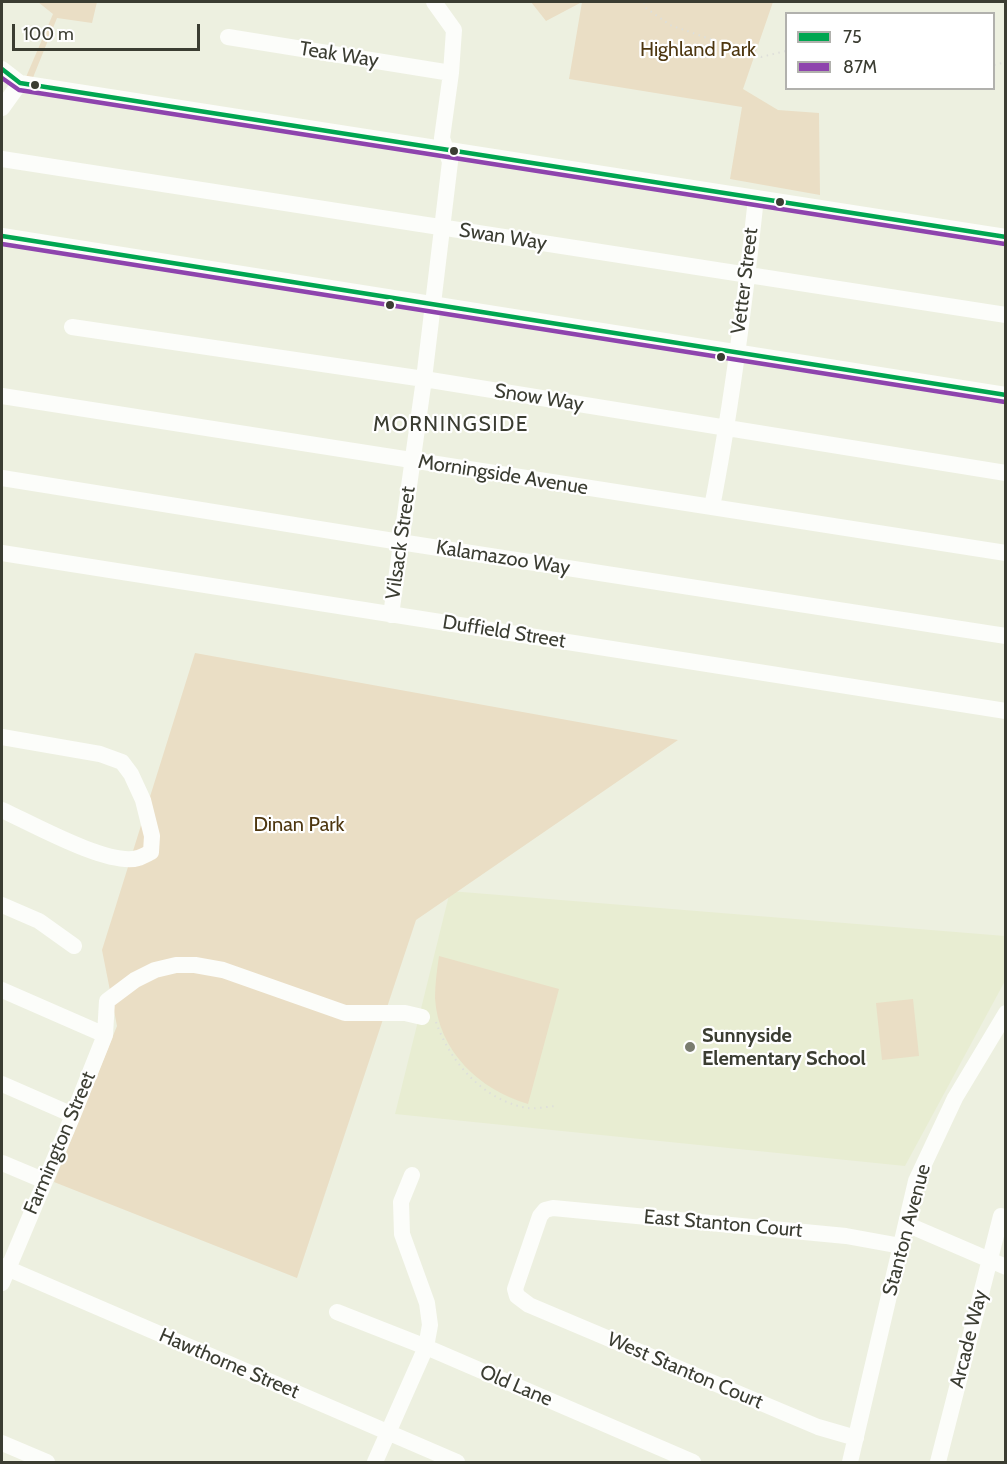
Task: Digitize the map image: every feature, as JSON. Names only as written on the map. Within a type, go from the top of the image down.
[{"type":"street","name":"Vilsack Street","points":[[391,615],[424,379],[450,162],[442,138],[454,30],[434,2]]},
{"type":"street","name":"Teak Way","points":[[228,38],[451,73]]},
{"type":"street","points":[[2,69],[20,83],[1005,237]]},
{"type":"street","points":[[2,108],[20,83]]},
{"type":"street","name":"Swan Way","points":[[2,159],[1005,315]]},
{"type":"street","name":"Vetter Street","points":[[712,507],[727,428],[756,198]]},
{"type":"street","points":[[2,236],[1005,395]]},
{"type":"street","name":"Snow Way","points":[[72,327],[424,379],[1005,473]]},
{"type":"street","name":"Morningside Avenue","points":[[2,396],[1005,553]]},
{"type":"street","name":"Kalamazoo Way","points":[[2,478],[1005,636]]},
{"type":"street","name":"Duffield Street","points":[[2,553],[1005,711]]},
{"type":"street","points":[[2,736],[100,754],[122,762],[131,774],[143,800],[152,836],[150,852],[138,858],[124,859],[103,855],[2,810]]},
{"type":"street","points":[[2,906],[39,921],[74,946]]},
{"type":"street","name":"Farmington Street","points":[[4,1272],[45,1181],[105,1035],[107,1001],[135,980],[155,970],[176,965],[195,965],[223,970],[345,1012],[405,1013],[422,1017]]},
{"type":"street","points":[[2,990],[105,1035]]},
{"type":"street","name":"Stanton Avenue","points":[[850,1462],[916,1181],[926,1155],[955,1098],[1005,1013]]},
{"type":"street","points":[[2,1084],[73,1115]]},
{"type":"street","points":[[2,1163],[45,1181]]},
{"type":"street","points":[[375,1462],[426,1347],[430,1325],[427,1304],[402,1234],[401,1202],[412,1175]]},
{"type":"street","name":"East Stanton Court","points":[[517,1296],[515,1289],[537,1223],[544,1210],[562,1209],[846,1236],[901,1246]]},
{"type":"street","name":"Arcade Way","points":[[939,1462],[988,1259],[1001,1216]]},
{"type":"street","points":[[906,1224],[1005,1267]]},
{"type":"street","name":"Hawthorne Street","points":[[4,1272],[457,1462]]},
{"type":"street","name":"West Stanton Court","points":[[517,1296],[530,1305],[818,1427],[856,1438]]},
{"type":"street","name":"Old Lane","points":[[337,1312],[426,1347],[687,1461]]},
{"type":"street","points":[[2,1443],[47,1462]]},
{"type":"path","points":[[644,2],[646,8],[670,25],[760,57],[785,51]]},
{"type":"path","points":[[422,1017],[435,1020],[444,1044],[461,1067],[477,1084],[493,1095],[528,1108],[555,1106]]},
{"type":"shaded area","name":"Sunnyside Elementary School","points":[[450,891],[1005,936],[1005,981],[905,1166],[395,1114]]},
{"type":"green space","points":[[38,2],[97,2],[92,23],[57,18],[30,85],[23,84],[53,14]]},
{"type":"green space","points":[[531,2],[582,2],[546,21]]},
{"type":"green space","name":"Highland Park","points":[[582,2],[773,2],[743,89],[778,110],[819,113],[820,195],[730,179],[742,107],[569,79]]},
{"type":"green space","name":"Dinan Park","points":[[195,653],[678,740],[416,920],[297,1278],[54,1182],[117,1026],[102,950]]},
{"type":"green space","points":[[439,956],[559,989],[528,1104],[510,1098],[478,1078],[453,1051],[444,1035],[435,998]]},
{"type":"green space","points":[[913,999],[919,1056],[882,1060],[876,1003]]},
{"type":"transit line","name":"75","points":[[2,69],[20,83],[1006,237]]},
{"type":"transit line","name":"87M","points":[[2,78],[19,90],[1005,244]]},
{"type":"transit line","name":"75","points":[[2,236],[1006,395]]},
{"type":"transit line","name":"87M","points":[[2,244],[1005,402]]},
{"type":"place","name":"Sunnyside Elementary School","points":[[690,1047]]},
{"type":"district","name":"MORNINGSIDE","points":[[451,425]]}]
